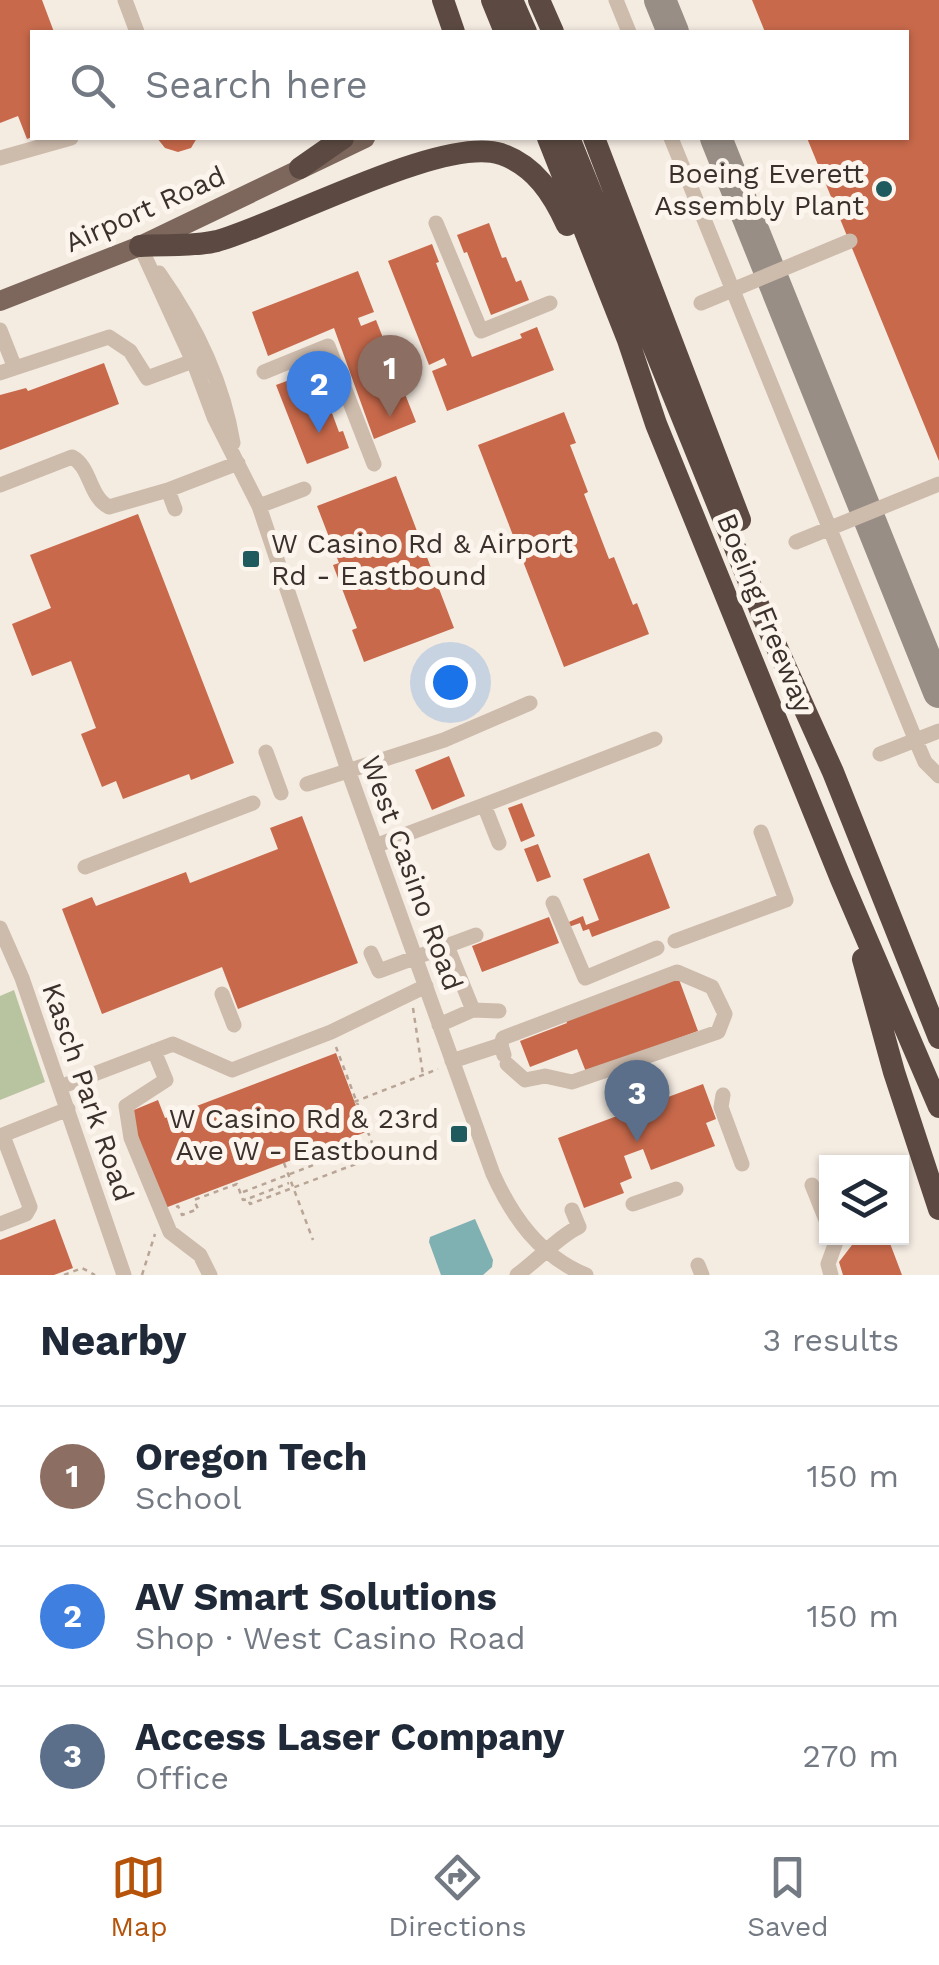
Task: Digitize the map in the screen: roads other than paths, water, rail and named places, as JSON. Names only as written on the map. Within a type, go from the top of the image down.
[{"type":"highway","points":[[434,0],[436,30]]},
{"type":"highway","points":[[443,0],[453,30]]},
{"type":"highway","points":[[492,0],[513,20]]},
{"type":"highway","points":[[539,0],[552,30]]},
{"type":"highway","points":[[300,168],[340,140]]},
{"type":"highway","name":"Boeing Freeway","points":[[549,140],[628,340],[656,424],[841,879],[939,1107]]},
{"type":"highway","name":"Boeing Freeway","points":[[570,140],[764,619],[833,772],[939,1038]]},
{"type":"highway","points":[[595,140],[672,334],[833,772]]},
{"type":"highway","points":[[140,246],[214,242],[452,153],[472,150],[499,154],[522,164],[555,200],[656,424]]},
{"type":"highway","points":[[841,879],[894,1072],[939,1210]]},
{"type":"main road","name":"Airport Road","points":[[0,301],[140,246],[361,140]]},
{"type":"street","points":[[125,0],[137,30]]},
{"type":"street","points":[[616,0],[628,30]]},
{"type":"street","points":[[0,158],[64,140]]},
{"type":"street","points":[[672,140],[916,741],[925,762],[939,776]]},
{"type":"street","points":[[436,222],[481,331],[550,303]]},
{"type":"street","points":[[701,303],[850,241]]},
{"type":"street","name":"West Casino Road","points":[[140,246],[214,417],[259,506],[416,958],[418,989],[440,1025],[506,1202],[524,1229],[548,1253],[586,1275]]},
{"type":"street","name":"West Casino Road","points":[[140,246],[175,296],[208,358],[228,411],[237,460]]},
{"type":"street","points":[[0,330],[7,370],[109,337],[130,351],[147,378],[193,361]]},
{"type":"street","points":[[264,372],[328,346],[374,464]]},
{"type":"street","points":[[0,485],[72,457],[80,460],[100,503],[109,507],[168,490],[237,460]]},
{"type":"street","points":[[796,542],[939,484]]},
{"type":"street","points":[[259,506],[304,489]]},
{"type":"street","points":[[168,490],[175,509]]},
{"type":"street","points":[[306,784],[444,740],[530,703]]},
{"type":"street","points":[[880,754],[939,732]]},
{"type":"street","points":[[375,846],[655,738]]},
{"type":"street","points":[[266,752],[281,793]]},
{"type":"street","points":[[85,867],[253,803]]},
{"type":"street","points":[[484,804],[499,843]]},
{"type":"street","points":[[675,941],[786,900],[760,832]]},
{"type":"street","points":[[554,903],[585,978],[657,948]]},
{"type":"street","name":"Kasch Park Road","points":[[0,928],[4,949],[60,1087],[124,1275]]},
{"type":"street","points":[[371,953],[380,971],[476,935]]},
{"type":"street","points":[[447,946],[473,1010]]},
{"type":"street","points":[[452,1061],[677,972],[712,986],[726,1014],[718,1032],[572,1082],[545,1076],[525,1080],[509,1066],[500,1045]]},
{"type":"street","points":[[60,1087],[173,1044],[232,1070],[330,1032],[418,989]]},
{"type":"street","points":[[222,994],[234,1025]]},
{"type":"street","points":[[440,1025],[473,1010],[499,1011]]},
{"type":"street","points":[[154,1051],[166,1080],[126,1106],[132,1138],[170,1232],[200,1255],[210,1275]]},
{"type":"street","points":[[723,1095],[722,1107],[742,1164]]},
{"type":"street","points":[[0,1224],[26,1214],[30,1207],[1,1136],[68,1110]]},
{"type":"street","points":[[812,1185],[819,1202]]},
{"type":"street","points":[[633,1204],[676,1188]]},
{"type":"street","points":[[517,1275],[548,1253],[568,1231],[579,1227],[572,1210]]},
{"type":"street","points":[[831,1275],[828,1264],[835,1245]]},
{"type":"water","points":[[475,1219],[493,1260],[492,1267],[483,1275],[441,1275],[430,1237]]},
{"type":"place","name":"Boeing Everett Assembly Plant","points":[[884,189]]},
{"type":"place","name":"Oregon Tech","points":[[390,417]]},
{"type":"place","name":"AV Smart Solutions","points":[[319,433]]},
{"type":"place","name":"W Casino Rd & Airport Rd - Eastbound","points":[[251,559]]},
{"type":"place","name":"W Casino Rd & 23rd Ave W - Eastbound","points":[[459,1134]]},
{"type":"place","name":"Access Laser Company","points":[[637,1142]]}]
